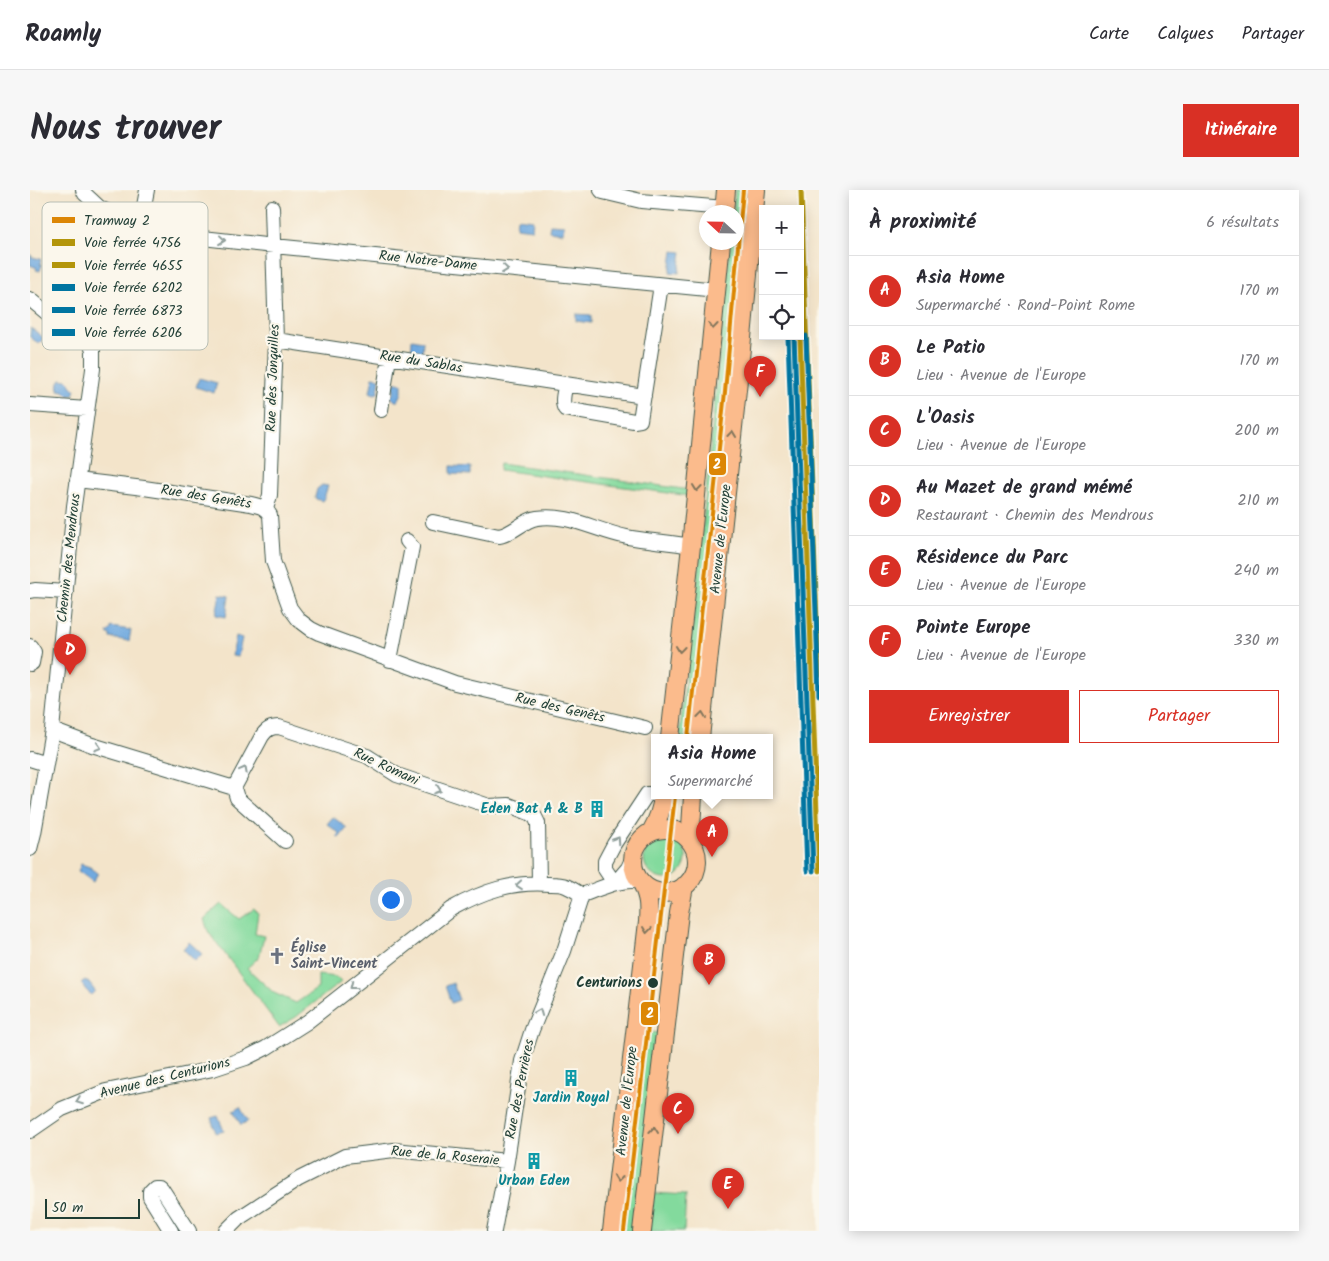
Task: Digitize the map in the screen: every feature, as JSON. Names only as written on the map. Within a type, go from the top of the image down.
[{"type":"main road","name":"Avenue de l'Europe","points":[[700,734],[756,190]]},
{"type":"main road","name":"Avenue de l'Europe","points":[[670,734],[692,546],[720,250]]},
{"type":"main road","points":[[651,832],[671,829],[686,836],[692,844],[697,862],[695,871],[691,880],[677,890],[663,892],[648,888],[642,883],[635,870],[633,857],[636,847],[656,825],[660,812],[660,799]]},
{"type":"main road","points":[[692,844],[693,799]]},
{"type":"main road","name":"Avenue de l'Europe","points":[[612,1231],[648,922],[648,895],[642,883]]},
{"type":"main road","points":[[642,1231],[679,913],[684,886]]},
{"type":"street","name":"Rue Notre-Dame","points":[[83,190],[94,202]]},
{"type":"street","points":[[600,190],[641,201],[725,203]]},
{"type":"street","name":"Rue des Jonquilles","points":[[266,509],[270,495],[276,340],[272,207]]},
{"type":"street","name":"Rue Notre-Dame","points":[[208,239],[717,290]]},
{"type":"street","points":[[566,384],[563,403],[565,410],[634,421],[640,420],[642,417],[661,285]]},
{"type":"street","points":[[30,300],[42,309]]},
{"type":"street","name":"Rue du Sablas","points":[[276,340],[644,396]]},
{"type":"street","name":"Chemin des Mendrous","points":[[30,849],[52,730],[77,480],[93,369],[93,350]]},
{"type":"street","points":[[381,410],[389,358]]},
{"type":"street","points":[[30,405],[87,408]]},
{"type":"street","name":"Rue des Genêts","points":[[77,480],[144,488],[263,507],[270,515],[273,561],[290,608],[299,620],[311,629],[455,683],[645,728]]},
{"type":"street","points":[[433,522],[499,536],[505,535],[531,519],[554,517],[626,536],[692,546]]},
{"type":"street","points":[[390,660],[412,547],[407,541]]},
{"type":"street","points":[[30,591],[66,592]]},
{"type":"street","points":[[30,646],[34,652],[32,663],[30,664]]},
{"type":"street","name":"Rue Romani","points":[[234,788],[267,729],[280,727],[367,756],[392,773],[449,793],[488,806],[509,805],[529,813],[538,823],[539,883]]},
{"type":"street","points":[[52,730],[92,745],[234,788],[237,798],[285,841]]},
{"type":"street","points":[[30,759],[46,764]]},
{"type":"street","points":[[614,883],[605,869],[605,861],[614,844],[648,794],[651,793]]},
{"type":"street","points":[[614,883],[628,868],[633,857]]},
{"type":"street","points":[[582,895],[614,883],[632,880],[642,883]]},
{"type":"street","name":"Avenue des Centurions","points":[[30,1131],[70,1105],[100,1093],[213,1068],[246,1058],[307,1022],[451,909],[468,899],[505,886],[539,883],[564,885],[582,895]]},
{"type":"street","name":"Rue des Perrières","points":[[494,1231],[522,1062],[532,1030],[575,921],[582,895]]},
{"type":"street","name":"Rue de la Roseraie","points":[[226,1231],[239,1218],[298,1179],[345,1156],[394,1150],[507,1161]]},
{"type":"street","points":[[171,1231],[150,1196],[150,1191],[155,1186],[159,1186],[162,1189],[189,1231]]},
{"type":"green space","points":[[735,190],[747,190],[744,221],[744,205],[734,205]]},
{"type":"green space","points":[[729,250],[741,250],[708,590],[691,734],[679,734],[698,575]]},
{"type":"green space","points":[[501,463],[690,490],[690,496],[500,470]]},
{"type":"green space","points":[[665,837],[680,843],[686,858],[680,873],[665,879],[650,873],[644,858],[650,843]]},
{"type":"green space","points":[[221,904],[239,919],[254,909],[258,913],[255,934],[264,936],[259,957],[247,968],[274,993],[296,1003],[318,988],[318,975],[336,977],[341,982],[296,1017],[279,1027],[208,931],[204,919]]},
{"type":"green space","points":[[640,1031],[662,1033],[639,1231],[617,1231]]},
{"type":"green space","points":[[652,1193],[686,1195],[684,1231],[650,1231]]},
{"type":"water","points":[[517,218],[533,220],[532,229],[516,227]]},
{"type":"water","points":[[550,224],[564,225],[563,233],[549,231]]},
{"type":"water","points":[[673,251],[682,252],[679,273],[670,272]]},
{"type":"water","points":[[30,254],[32,257],[41,259],[40,271],[30,265]]},
{"type":"water","points":[[576,314],[591,315],[591,323],[576,321]]},
{"type":"water","points":[[31,328],[42,336],[42,340],[39,344],[30,337]]},
{"type":"water","points":[[412,339],[423,341],[422,354],[411,352]]},
{"type":"water","points":[[373,377],[380,378],[378,393],[374,394],[370,392]]},
{"type":"water","points":[[199,378],[217,383],[214,393],[196,387]]},
{"type":"water","points":[[61,379],[67,380],[75,390],[73,395],[69,396],[64,391],[58,390]]},
{"type":"water","points":[[396,382],[402,384],[402,393],[398,401],[391,397],[394,391],[393,386]]},
{"type":"water","points":[[451,466],[470,467],[470,475],[451,474]]},
{"type":"water","points":[[322,485],[328,486],[322,501],[315,497],[317,489]]},
{"type":"water","points":[[220,594],[229,596],[226,617],[216,615]]},
{"type":"water","points":[[111,627],[131,630],[129,641],[110,638],[110,635],[107,633]]},
{"type":"water","points":[[236,636],[242,638],[238,657],[232,656]]},
{"type":"water","points":[[333,817],[347,828],[339,838],[337,837],[339,833],[327,824]]},
{"type":"water","points":[[81,864],[90,867],[98,873],[93,882],[78,871]]},
{"type":"water","points":[[189,942],[202,954],[195,961],[183,949]]},
{"type":"water","points":[[85,980],[95,991],[91,995],[81,983]]},
{"type":"water","points":[[453,983],[459,1000],[451,1003],[445,986]]},
{"type":"water","points":[[240,1107],[248,1121],[241,1125],[233,1111]]},
{"type":"water","points":[[218,1116],[224,1131],[216,1133],[211,1118]]},
{"type":"tram line","name":"2","points":[[688,734],[725,392],[743,190]]},
{"type":"tram line","name":"2","points":[[624,1231],[675,799]]},
{"type":"rail line","name":"4756","points":[[801,190],[819,676]]},
{"type":"rail line","name":"6873","points":[[806,336],[819,695]]},
{"type":"rail line","name":"6206","points":[[788,340],[807,871]]},
{"type":"rail line","name":"6202","points":[[794,340],[813,871]]},
{"type":"rail line","name":"4655","points":[[800,340],[819,871]]},
{"type":"place","name":"Pointe Europe","points":[[760,397]]},
{"type":"place","name":"Au Mazet de grand mémé","points":[[70,675]]},
{"type":"place","name":"Eden Bat A & B","points":[[597,809]]},
{"type":"place","name":"Asia Home","points":[[712,857]]},
{"type":"place","name":"Église Saint-Vincent","points":[[277,956]]},
{"type":"place","name":"Centurions","points":[[653,983]]},
{"type":"place","name":"Le Patio","points":[[709,985]]},
{"type":"place","name":"Jardin Royal","points":[[571,1078]]},
{"type":"place","name":"L'Oasis","points":[[678,1134]]},
{"type":"place","name":"Urban Eden","points":[[534,1161]]},
{"type":"place","name":"Résidence du Parc","points":[[728,1209]]}]
